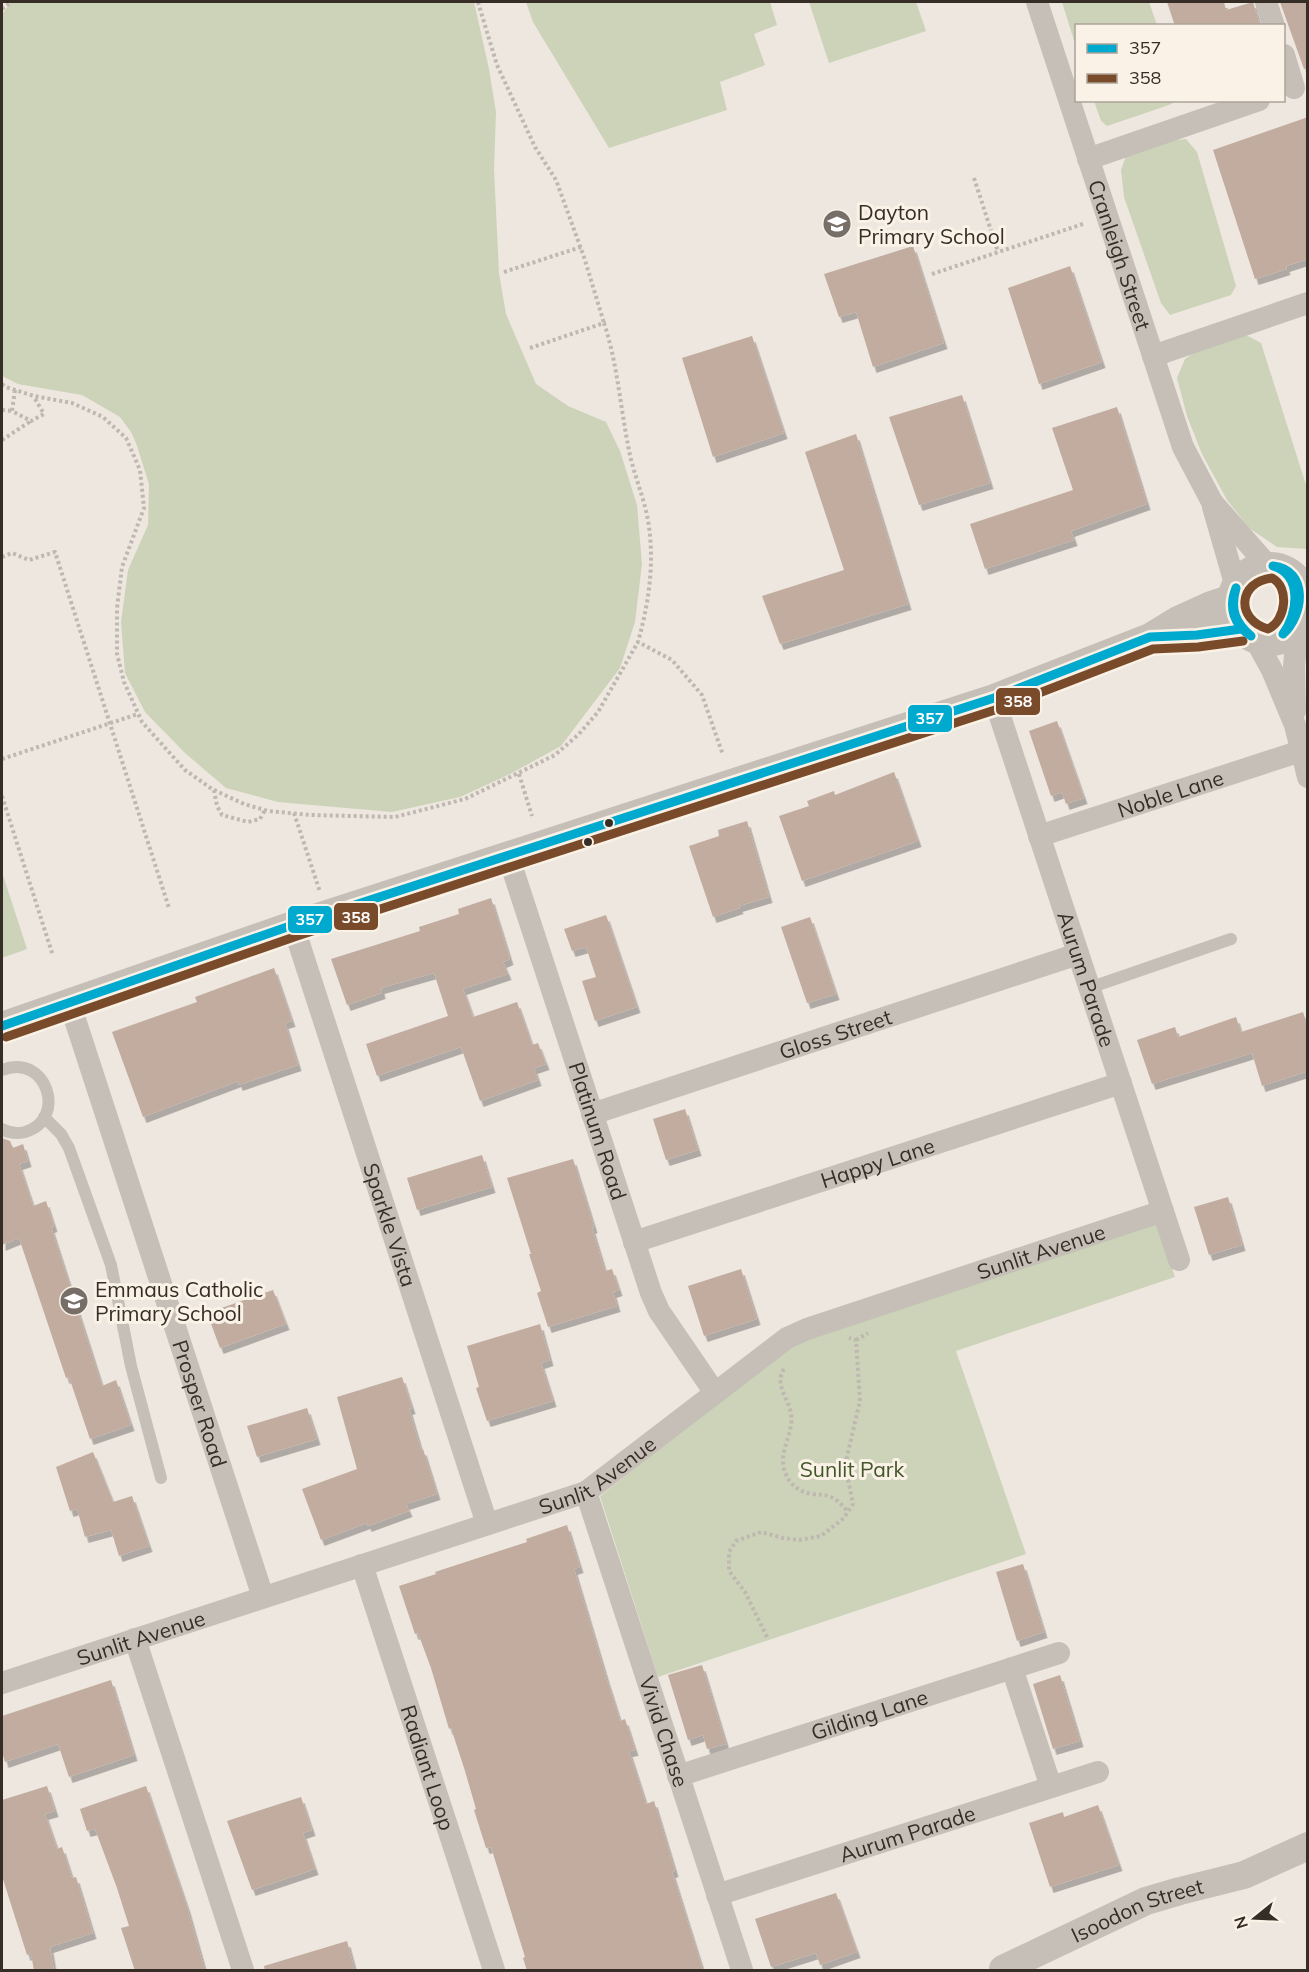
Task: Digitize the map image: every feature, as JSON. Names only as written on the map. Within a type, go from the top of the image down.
[{"type":"street","name":"Cranleigh Street","points":[[1037,2],[1183,447],[1212,502],[1234,592]]},
{"type":"street","points":[[1266,2],[1273,24]]},
{"type":"street","points":[[1285,58],[1295,88]]},
{"type":"street","points":[[1088,159],[1253,102]]},
{"type":"street","points":[[1153,356],[1308,303]]},
{"type":"street","name":"Cranleigh Street","points":[[1212,502],[1286,567]]},
{"type":"street","points":[[1295,725],[1294,667],[1307,599],[1303,587],[1286,567],[1252,570],[1240,580],[1234,592],[1233,615],[1272,670],[1295,725],[1308,777]]},
{"type":"street","points":[[2,1026],[292,925],[994,698],[1150,637],[1234,592]]},
{"type":"street","points":[[1150,637],[1248,634],[1262,641],[1277,641],[1303,618]]},
{"type":"street","name":"Aurum Parade","points":[[994,698],[1179,1260]]},
{"type":"street","name":"Noble Lane","points":[[1039,836],[1301,751]]},
{"type":"street","name":"Platinum Road","points":[[508,855],[651,1293],[659,1311],[715,1393]]},
{"type":"street","name":"Sparkle Vista","points":[[292,925],[487,1524]]},
{"type":"street","name":"Gloss Street","points":[[592,1114],[1078,954]]},
{"type":"street","name":"Prosper Road","points":[[70,1004],[263,1597]]},
{"type":"street","name":"Happy Lane","points":[[634,1242],[1121,1083]]},
{"type":"street","name":"Sunlit Avenue","points":[[2,1683],[586,1492],[786,1338],[807,1329],[1163,1211]]},
{"type":"street","name":"Vivid Chase","points":[[586,1492],[742,1971]]},
{"type":"street","name":"Radiant Loop","points":[[362,1565],[494,1971]]},
{"type":"street","points":[[135,1639],[243,1971]]},
{"type":"street","name":"Gilding Lane","points":[[678,1776],[1059,1653]]},
{"type":"street","points":[[1012,1668],[1051,1787]]},
{"type":"street","name":"Aurum Parade","points":[[717,1895],[1098,1772]]},
{"type":"street","name":"Isoodon Street","points":[[1001,1970],[1146,1901],[1244,1875],[1308,1846]]},
{"type":"street","name":"Isoodon Street","points":[[1001,1970],[1308,1868]]},
{"type":"lane","points":[[1089,988],[1231,939]]},
{"type":"lane","points":[[2,1070],[20,1067],[30,1070],[39,1076],[49,1096],[44,1117],[37,1125],[27,1131],[17,1133],[3,1131]]},
{"type":"lane","points":[[44,1117],[61,1134],[69,1148],[111,1264],[131,1366],[160,1478]]},
{"type":"path","points":[[2,9],[11,2]]},
{"type":"path","points":[[2,384],[34,396],[72,403],[103,417],[126,438],[140,470],[144,508],[122,567],[117,608],[117,654],[124,682],[142,722],[162,747],[185,770],[214,790],[244,804],[265,810],[395,817],[465,799],[555,754],[579,734],[598,712],[638,642],[651,581],[652,558],[647,519],[629,451],[615,364],[581,247],[556,180],[535,147],[497,65],[478,2]]},
{"type":"path","points":[[974,178],[998,252]]},
{"type":"path","points":[[932,274],[1083,224]]},
{"type":"path","points":[[504,272],[581,247]]},
{"type":"path","points":[[530,348],[604,323]]},
{"type":"path","points":[[12,411],[15,390]]},
{"type":"path","points":[[2,440],[44,414],[34,396]]},
{"type":"path","points":[[2,410],[12,411],[31,421]]},
{"type":"path","points":[[2,557],[12,553],[29,560],[55,552],[169,908]]},
{"type":"path","points":[[638,642],[672,660],[702,695],[723,754]]},
{"type":"path","points":[[2,759],[138,714]]},
{"type":"path","points":[[518,774],[532,816]]},
{"type":"path","points":[[214,790],[217,806],[222,815],[248,822],[260,819],[265,810]]},
{"type":"path","points":[[2,796],[53,956]]},
{"type":"path","points":[[294,813],[327,914]]},
{"type":"path","points":[[767,1637],[745,1593],[729,1571],[729,1552],[736,1541],[761,1532],[799,1540],[820,1536],[836,1526],[853,1503],[845,1465],[860,1401],[856,1340],[847,1337]]},
{"type":"path","points":[[786,1365],[780,1374],[781,1386],[791,1413],[790,1430],[783,1450],[785,1473],[790,1483],[799,1490],[834,1498],[848,1512]]},
{"type":"green space","points":[[11,2],[474,2],[496,112],[494,169],[499,273],[506,314],[536,384],[568,406],[606,422],[620,451],[637,505],[642,564],[635,622],[620,668],[561,746],[510,774],[460,797],[392,812],[278,802],[226,788],[185,753],[145,712],[125,673],[121,622],[128,570],[148,525],[149,484],[136,443],[120,417],[82,395],[18,384],[2,376],[2,14]]},
{"type":"green space","points":[[526,2],[770,2],[777,25],[754,34],[765,65],[720,82],[727,110],[609,148],[533,22]]},
{"type":"green space","points":[[809,2],[916,2],[926,31],[829,63]]},
{"type":"green space","points":[[1062,2],[1149,2],[1157,24],[1075,24],[1075,44]]},
{"type":"green space","points":[[1095,102],[1175,102],[1107,126],[1101,121]]},
{"type":"green space","points":[[1186,139],[1197,152],[1236,286],[1231,295],[1170,315],[1161,303],[1124,197],[1121,170],[1126,156],[1167,141]]},
{"type":"green space","points":[[1246,335],[1261,343],[1307,488],[1307,549],[1277,547],[1249,528],[1227,500],[1202,454],[1187,416],[1177,378],[1185,359],[1195,352]]},
{"type":"green space","points":[[2,872],[27,949],[2,958]]},
{"type":"green space","name":"Sunlit Park","points":[[1157,1222],[1175,1277],[956,1351],[1026,1554],[658,1677],[600,1496],[789,1345]]},
{"type":"building","points":[[1167,2],[1224,2],[1226,10],[1253,2],[1259,24],[1174,24]]},
{"type":"building","points":[[1280,2],[1308,2],[1308,68],[1304,69]]},
{"type":"building","points":[[1308,117],[1308,259],[1286,266],[1287,269],[1255,279],[1213,150]]},
{"type":"building","points":[[913,246],[944,343],[873,367],[856,312],[839,317],[824,274]]},
{"type":"building","points":[[1070,266],[1102,362],[1039,384],[1008,288]]},
{"type":"building","points":[[752,336],[784,433],[713,457],[682,358]]},
{"type":"building","points":[[962,395],[990,483],[919,505],[889,417]]},
{"type":"building","points":[[1117,407],[1147,504],[1071,531],[1074,540],[985,569],[970,524],[1073,490],[1052,428]]},
{"type":"building","points":[[856,434],[908,604],[780,644],[762,596],[844,570],[805,452]]},
{"type":"building","points":[[1057,721],[1084,798],[1066,804],[1062,792],[1051,796],[1029,731]]},
{"type":"building","points":[[894,772],[918,841],[802,881],[779,816],[809,806],[807,801],[834,791],[835,795]]},
{"type":"building","points":[[747,821],[769,897],[713,917],[689,846],[719,836],[718,830]]},
{"type":"building","points":[[491,898],[510,959],[503,962],[508,974],[463,989],[473,1017],[517,1002],[532,1045],[538,1043],[546,1064],[534,1068],[538,1080],[480,1101],[461,1047],[377,1076],[366,1044],[448,1016],[434,973],[381,988],[382,993],[347,1005],[331,959],[420,931],[419,927],[459,914],[458,909]]},
{"type":"building","points":[[606,915],[637,1007],[595,1021],[582,981],[596,977],[586,947],[572,951],[564,929]]},
{"type":"building","points":[[810,917],[836,994],[807,1003],[781,927]]},
{"type":"building","points":[[274,968],[292,1021],[285,1023],[298,1065],[239,1085],[238,1081],[143,1117],[112,1032],[197,1002],[195,997]]},
{"type":"building","points":[[1303,1012],[1308,1027],[1308,1071],[1262,1086],[1252,1053],[1152,1084],[1137,1040],[1175,1027],[1178,1037],[1236,1017],[1241,1032]]},
{"type":"building","points":[[685,1109],[698,1150],[666,1160],[653,1119]]},
{"type":"building","points":[[2,1138],[10,1141],[13,1148],[23,1144],[28,1161],[19,1164],[33,1206],[46,1201],[54,1226],[51,1227],[102,1386],[116,1380],[131,1425],[90,1439],[69,1377],[66,1378],[19,1238],[2,1245]]},
{"type":"building","points":[[482,1155],[492,1187],[417,1210],[407,1178]]},
{"type":"building","points":[[573,1159],[605,1271],[612,1269],[619,1290],[613,1292],[617,1306],[548,1327],[537,1293],[541,1291],[529,1254],[531,1254],[507,1178]]},
{"type":"building","points":[[1228,1197],[1242,1245],[1209,1255],[1194,1207]]},
{"type":"building","points":[[741,1269],[757,1319],[704,1336],[688,1286]]},
{"type":"building","points":[[273,1290],[286,1324],[220,1348],[207,1313]]},
{"type":"building","points":[[540,1324],[550,1360],[541,1363],[553,1401],[487,1421],[476,1388],[479,1387],[467,1346]]},
{"type":"building","points":[[402,1377],[412,1408],[409,1409],[421,1450],[423,1449],[437,1494],[406,1504],[409,1511],[321,1540],[302,1489],[357,1469],[337,1397]]},
{"type":"building","points":[[307,1408],[317,1439],[257,1457],[247,1426]]},
{"type":"building","points":[[93,1452],[113,1502],[132,1496],[149,1546],[119,1556],[111,1530],[85,1537],[77,1509],[70,1511],[56,1467]]},
{"type":"building","points":[[567,1525],[580,1567],[574,1569],[606,1677],[620,1721],[625,1719],[635,1750],[629,1751],[646,1804],[654,1801],[675,1871],[672,1872],[703,1971],[527,1971],[523,1958],[525,1957],[491,1847],[486,1848],[451,1728],[449,1729],[431,1668],[418,1633],[415,1634],[399,1586],[527,1542],[526,1539]]},
{"type":"building","points":[[1023,1564],[1044,1632],[1017,1641],[996,1572]]},
{"type":"building","points":[[702,1665],[726,1744],[707,1749],[703,1735],[688,1740],[668,1675]]},
{"type":"building","points":[[1060,1675],[1080,1741],[1053,1749],[1033,1684]]},
{"type":"building","points":[[111,1680],[134,1755],[69,1777],[58,1744],[5,1762],[2,1752],[2,1716]]},
{"type":"building","points":[[47,1786],[55,1811],[45,1814],[57,1849],[62,1847],[72,1878],[76,1877],[93,1933],[50,1947],[54,1971],[34,1971],[31,1953],[27,1955],[2,1876],[2,1800]]},
{"type":"building","points":[[146,1786],[187,1907],[205,1971],[135,1971],[121,1928],[129,1926],[117,1888],[95,1829],[87,1831],[80,1809]]},
{"type":"building","points":[[301,1797],[312,1830],[303,1833],[315,1869],[252,1890],[227,1821]]},
{"type":"building","points":[[1098,1805],[1119,1865],[1050,1887],[1029,1823],[1063,1812],[1064,1817]]},
{"type":"building","points":[[836,1893],[857,1952],[820,1965],[816,1953],[771,1967],[755,1919]]},
{"type":"building","points":[[347,1941],[355,1971],[265,1971],[264,1966]]},
{"type":"transit line","name":"357","points":[[1273,566],[1283,571],[1289,578],[1295,596],[1292,616],[1283,634]]},
{"type":"transit line","name":"357","points":[[1273,566],[1285,569],[1298,584],[1299,605],[1290,626],[1283,634]]},
{"type":"transit line","name":"358","points":[[1272,578],[1282,589],[1284,604],[1279,619],[1268,629],[1250,618],[1245,602],[1252,586],[1272,578]]},
{"type":"transit line","name":"357","points":[[1236,588],[1235,615],[1241,626],[1251,636]]},
{"type":"transit line","name":"357","points":[[1236,588],[1233,602],[1234,615],[1240,627],[1251,636]]},
{"type":"transit line","name":"357","points":[[2,1026],[293,925],[994,698],[1150,637],[1197,635],[1241,629]]},
{"type":"transit line","name":"358","points":[[6,1037],[297,936],[998,709],[1153,649],[1198,647],[1243,641]]},
{"type":"place","name":"Dayton Primary School","points":[[837,224]]},
{"type":"place","name":"Emmaus Catholic Primary School","points":[[74,1301]]}]
